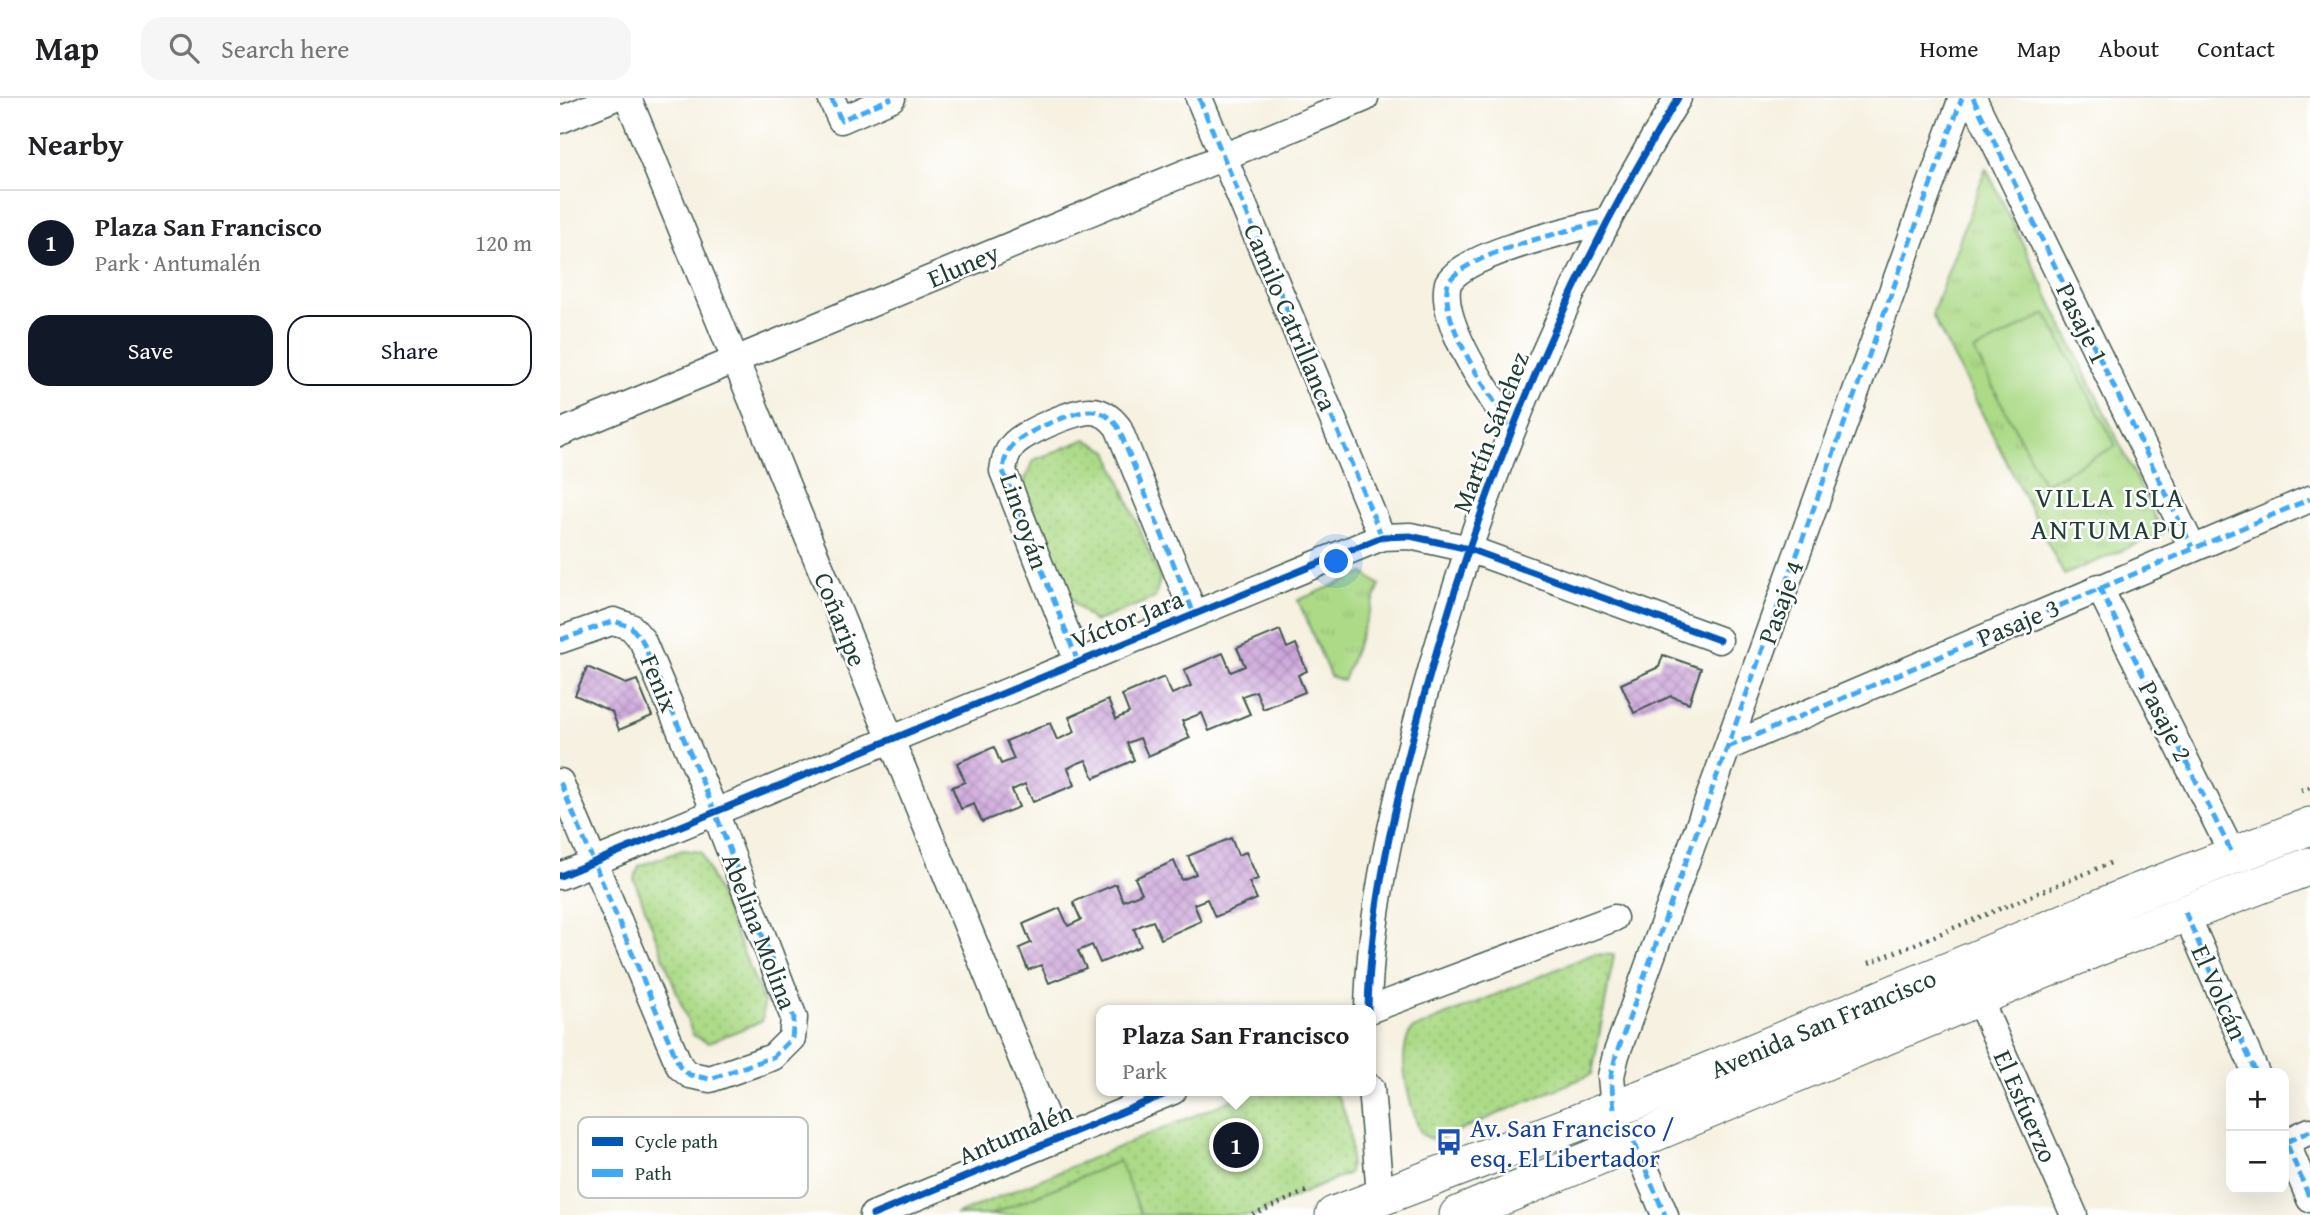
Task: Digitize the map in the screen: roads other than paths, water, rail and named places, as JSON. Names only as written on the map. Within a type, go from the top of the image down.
[{"type":"main road","name":"Avenida San Francisco","points":[[1334,1215],[1380,1205],[2310,826]]},
{"type":"main road","name":"Avenida San Francisco","points":[[1458,1215],[2185,912],[2310,866]]},
{"type":"street","points":[[560,120],[613,98]]},
{"type":"street","name":"Coñaripe","points":[[628,98],[1055,1140]]},
{"type":"street","points":[[831,98],[841,120],[892,98]]},
{"type":"street","name":"Camilo Catrillanca","points":[[1199,98],[1382,537]]},
{"type":"street","name":"Eluney","points":[[560,433],[1365,98]]},
{"type":"street","name":"Martín Sánchez","points":[[1368,1005],[1372,939],[1401,787],[1440,640],[1469,549],[1511,427],[1552,332],[1606,221],[1678,98]]},
{"type":"street","name":"Pasaje 4","points":[[1614,1109],[1611,1076],[1616,1055],[1962,98]]},
{"type":"street","name":"Pasaje 1","points":[[1973,98],[2192,547]]},
{"type":"street","points":[[1511,427],[1489,394],[1461,339],[1446,303],[1448,283],[1465,267],[1511,248],[1606,221]]},
{"type":"street","name":"Lincoyán","points":[[1078,662],[1003,471],[1006,454],[1021,437],[1074,414],[1101,412],[1118,427],[1194,614]]},
{"type":"street","name":"Pasaje 3","points":[[1728,747],[2310,499]]},
{"type":"street","name":"Víctor Jara","points":[[560,876],[1382,537],[1410,536],[1469,549],[1719,640]]},
{"type":"street","name":"Pasaje 2","points":[[2099,587],[2234,855]]},
{"type":"street","name":"Fenix","points":[[560,640],[614,621],[623,623],[637,633],[715,812]]},
{"type":"street","points":[[560,782],[593,862]]},
{"type":"street","name":"Abelina Molina","points":[[593,862],[680,1067],[690,1075],[710,1079],[773,1057],[793,1038],[794,1018],[715,812]]},
{"type":"street","name":"El Volcán","points":[[2185,912],[2254,1068]]},
{"type":"street","points":[[1376,1007],[1614,918]]},
{"type":"street","name":"El Esfuerzo","points":[[1978,997],[2074,1215]]},
{"type":"street","name":"Antumalén","points":[[873,1215],[1161,1096]]},
{"type":"street","points":[[1372,1096],[1380,1205]]},
{"type":"street","points":[[2293,1136],[2310,1199]]},
{"type":"street","points":[[1634,1142],[1665,1215]]},
{"type":"place","name":"Av. San Francisco / esq. El Libertador","points":[[1449,1142]]},
{"type":"place","name":"Plaza San Francisco","points":[[1236,1145]]},
{"type":"district","name":"VILLA ISLA ANTUMAPU","points":[[2110,512]]}]
